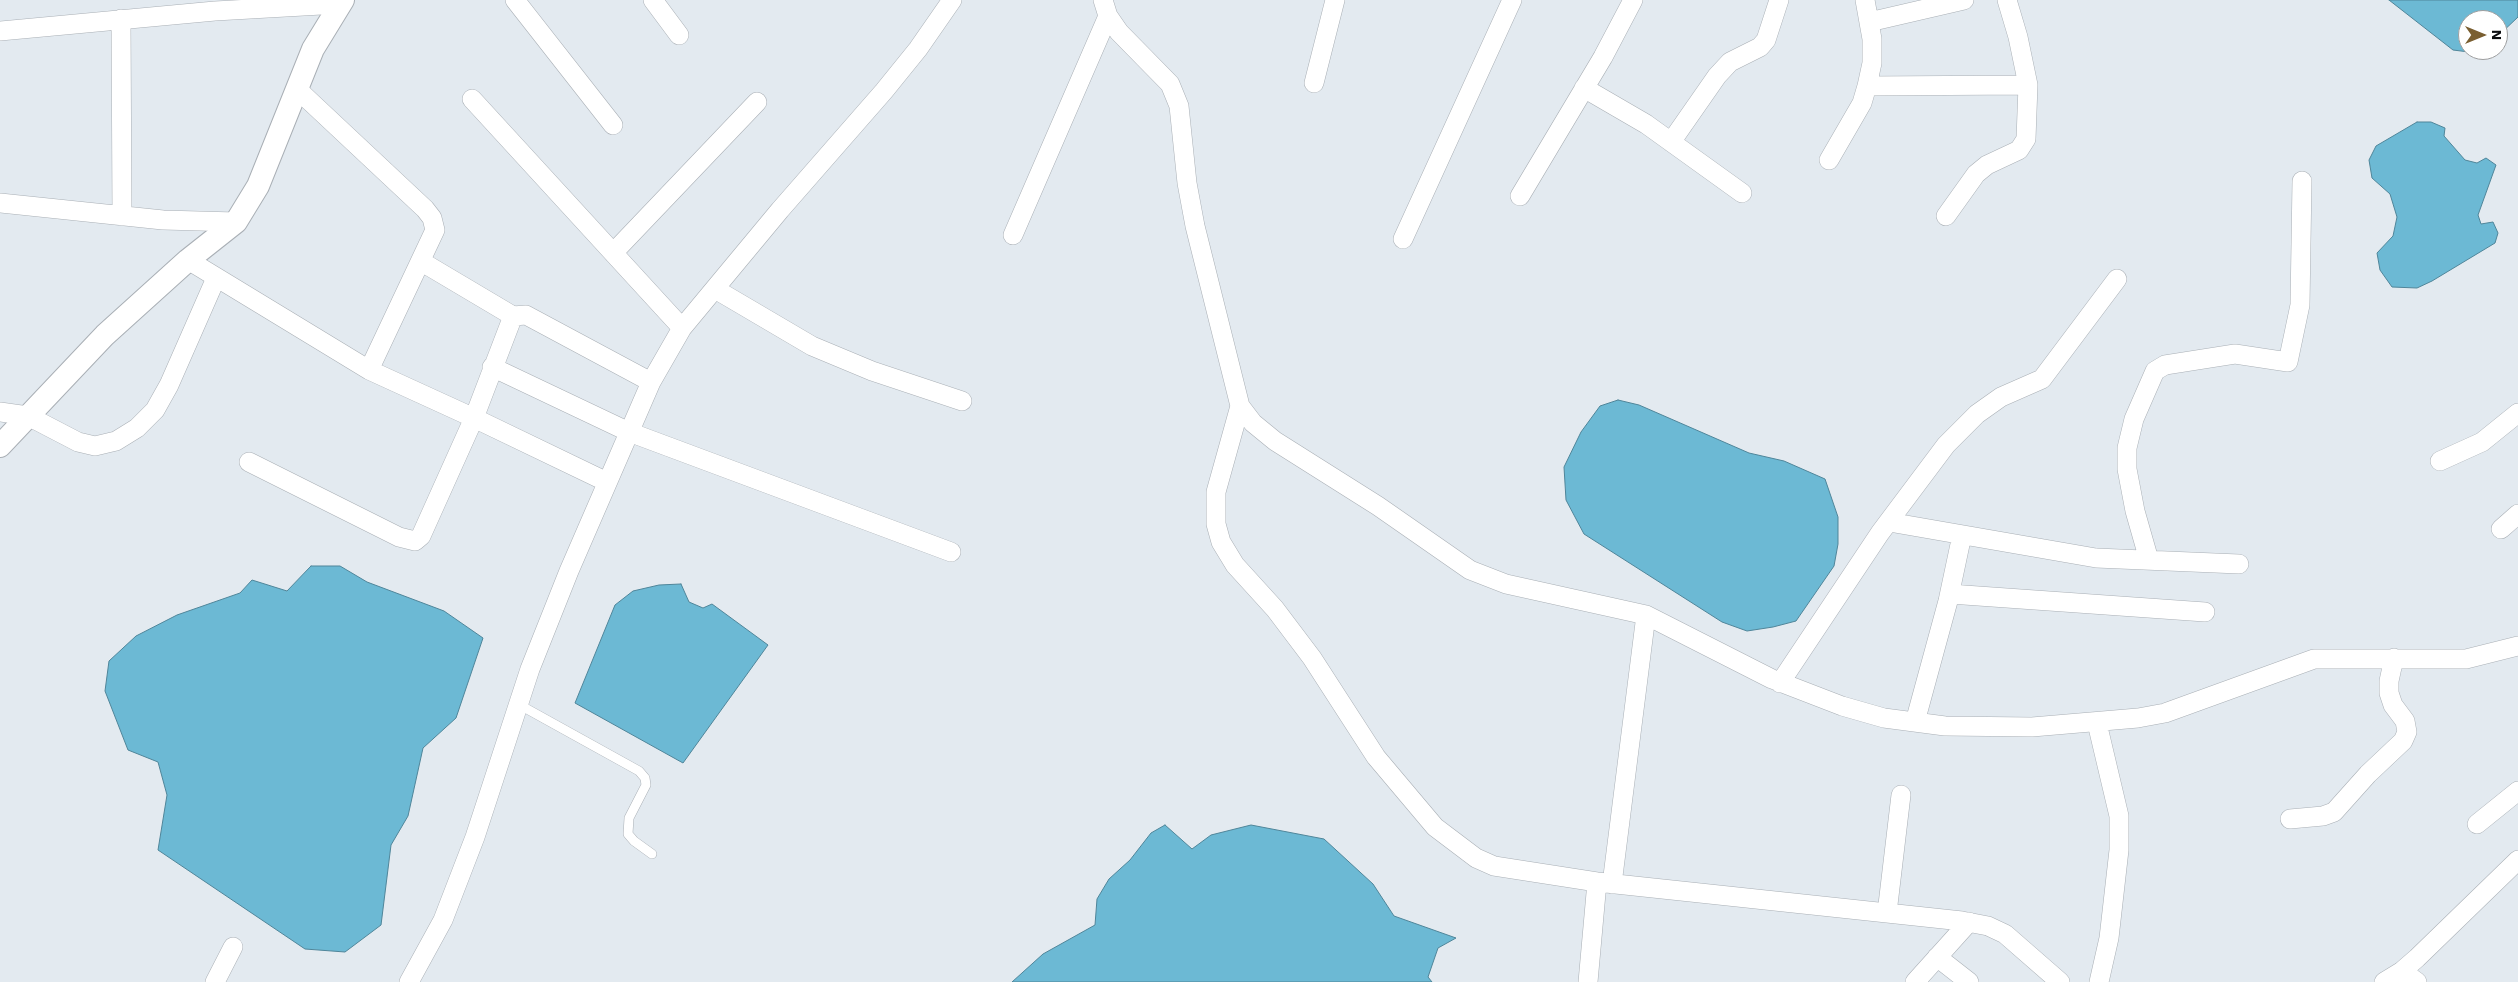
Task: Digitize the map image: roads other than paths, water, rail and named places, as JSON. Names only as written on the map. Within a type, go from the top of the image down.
[{"type":"street","points":[[515,0],[613,125]]},
{"type":"street","points":[[653,0],[679,35]]},
{"type":"street","points":[[409,982],[443,920],[475,837],[518,704],[569,571],[650,382],[682,328],[780,210],[884,91],[918,49],[952,0]]},
{"type":"street","points":[[1314,83],[1335,0]]},
{"type":"street","points":[[1403,239],[1512,0]]},
{"type":"street","points":[[1520,196],[1584,88],[1633,0]]},
{"type":"street","points":[[1671,142],[1717,76],[1730,62],[1760,47],[1766,40],[1779,0]]},
{"type":"street","points":[[1829,160],[1862,103],[1867,86],[1872,63],[1869,22],[1865,0]]},
{"type":"street","points":[[1869,22],[1964,0]]},
{"type":"street","points":[[1946,216],[1976,174],[2024,145],[2028,86],[2018,37],[2007,0]]},
{"type":"street","points":[[0,31],[121,19],[214,5],[341,2]]},
{"type":"street","points":[[0,446],[105,334],[188,260],[236,222],[258,186],[314,49],[341,2]]},
{"type":"street","points":[[1013,235],[1106,8]]},
{"type":"street","points":[[1106,8],[1120,32],[1170,84],[1179,106],[1187,183],[1195,226],[1240,406],[1253,423],[1275,441],[1378,506],[1470,570],[1506,584],[1646,615],[1780,682],[1868,714],[1945,726],[2032,727],[2097,723],[2165,713],[2314,659],[2466,659],[2518,646]]},
{"type":"street","points":[[121,19],[122,216]]},
{"type":"street","points":[[1867,86],[2028,86]]},
{"type":"street","points":[[1584,88],[1646,124],[1742,193]]},
{"type":"street","points":[[298,90],[425,208],[432,218],[435,230],[422,262],[369,370]]},
{"type":"street","points":[[472,99],[682,328]]},
{"type":"street","points":[[613,253],[757,102]]},
{"type":"street","points":[[2149,560],[2134,511],[2127,469],[2127,448],[2134,419],[2156,371],[2165,365],[2235,354],[2288,362],[2300,304],[2302,181]]},
{"type":"street","points":[[0,203],[163,220],[236,222]]},
{"type":"street","points":[[188,260],[369,370],[607,482]]},
{"type":"street","points":[[422,262],[513,316],[526,315],[650,382]]},
{"type":"street","points":[[0,412],[28,416],[78,442],[96,446],[116,441],[137,428],[155,410],[169,386],[216,278]]},
{"type":"street","points":[[1780,682],[1889,522],[1946,445],[1977,414],[2001,397],[2042,379],[2117,279]]},
{"type":"street","points":[[715,290],[812,346],[872,371],[962,401]]},
{"type":"street","points":[[249,462],[398,537],[415,540],[421,536],[474,418],[492,366],[513,316]]},
{"type":"street","points":[[492,366],[629,432],[951,552]]},
{"type":"street","points":[[1240,406],[1216,492],[1216,524],[1221,542],[1235,565],[1275,609],[1312,658],[1376,757],[1435,828],[1476,858],[1494,866],[1604,883],[1969,922],[1988,926],[2005,934],[2060,982]]},
{"type":"street","points":[[2440,461],[2482,442],[2518,413]]},
{"type":"street","points":[[2501,529],[2518,514]]},
{"type":"street","points":[[1889,522],[2086,556],[2239,564]]},
{"type":"street","points":[[1915,722],[1950,594],[1962,535]]},
{"type":"street","points":[[1950,594],[2205,612]]},
{"type":"street","points":[[1588,982],[1646,615]]},
{"type":"street","points":[[2290,819],[2324,816],[2334,812],[2368,774],[2403,741],[2407,732],[2405,721],[2393,705],[2389,693],[2389,681],[2394,658]]},
{"type":"street","points":[[2097,723],[2119,816],[2119,850],[2109,938],[2099,982]]},
{"type":"street","points":[[2477,824],[2518,791]]},
{"type":"street","points":[[1887,913],[1901,795]]},
{"type":"street","points":[[2384,982],[2409,977],[2518,860]]},
{"type":"street","points":[[1914,982],[1969,922]]},
{"type":"street","points":[[215,982],[233,947]]},
{"type":"street","points":[[1937,957],[1969,982]]},
{"type":"lane","points":[[518,704],[639,771],[646,785],[628,818],[628,834],[652,854]]},
{"type":"water","points":[[2389,0],[2518,0],[2518,17],[2508,26],[2508,10],[2458,10],[2458,51],[2453,50]]},
{"type":"water","points":[[2417,122],[2431,122],[2445,128],[2444,136],[2465,160],[2477,163],[2486,158],[2496,165],[2478,215],[2481,224],[2493,222],[2498,233],[2495,243],[2432,281],[2417,288],[2392,287],[2380,270],[2377,253],[2393,236],[2397,217],[2390,194],[2372,178],[2369,160],[2376,146]]},
{"type":"water","points":[[1618,400],[1639,405],[1749,453],[1784,461],[1825,479],[1838,517],[1838,544],[1834,566],[1796,621],[1747,631],[1722,622],[1584,534],[1566,500],[1564,467],[1581,432],[1600,406]]},
{"type":"water","points":[[311,566],[340,566],[367,582],[444,611],[483,638],[456,718],[423,748],[408,816],[391,845],[381,925],[345,952],[305,949],[158,850],[167,795],[158,762],[128,750],[105,691],[109,661],[136,636],[177,615],[240,593],[252,580],[287,591]]},
{"type":"water","points":[[681,584],[689,602],[703,608],[712,604],[768,645],[683,763],[575,703],[615,605],[633,591],[659,585]]},
{"type":"water","points":[[1165,825],[1192,849],[1211,835],[1251,825],[1324,839],[1373,884],[1394,916],[1456,938],[1438,948],[1428,977],[1432,982],[1012,982],[1043,954],[1095,925],[1097,899],[1109,879],[1130,860],[1151,833]]}]
